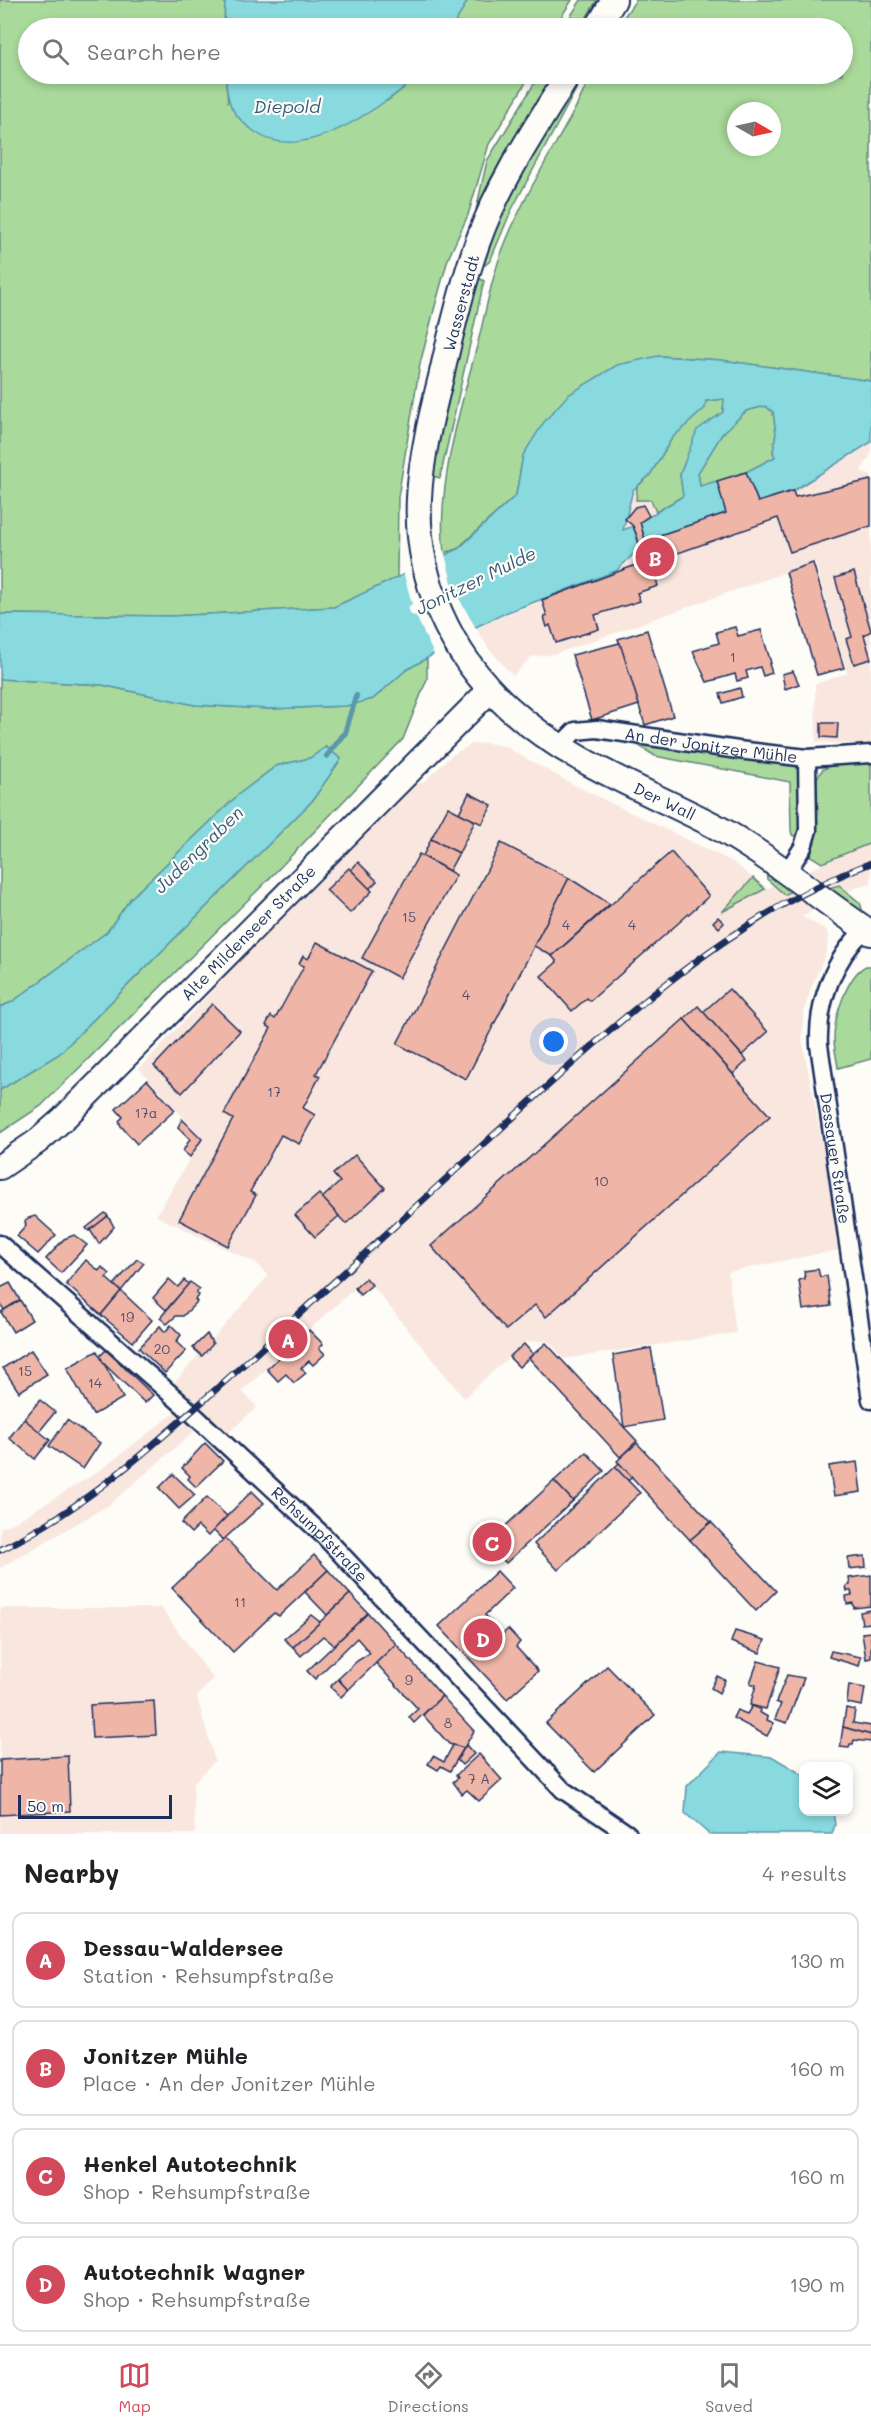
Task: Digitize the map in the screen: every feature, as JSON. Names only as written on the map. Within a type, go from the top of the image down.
[{"type":"main road","points":[[603,18],[614,0]]},
{"type":"main road","name":"Wasserstadt","points":[[467,661],[438,610],[422,553],[419,500],[429,429],[478,240],[498,194],[563,84]]},
{"type":"main road","name":"Der Wall","points":[[467,661],[490,690],[524,721],[559,747],[715,826],[787,872],[868,931]]},
{"type":"main road","name":"Alte Mildenseer Straße","points":[[0,1167],[38,1142],[63,1119],[490,690]]},
{"type":"street","name":"An der Jonitzer Mühle","points":[[559,747],[575,731],[597,729],[807,758],[871,754]]},
{"type":"street","points":[[787,872],[803,847],[808,830],[807,758]]},
{"type":"street","name":"Dessauer Straße","points":[[868,931],[850,944],[832,977],[818,1025],[819,1045],[871,1400]]},
{"type":"street","name":"Rehsumpfstraße","points":[[0,1244],[182,1404],[325,1537],[563,1790],[628,1834]]},
{"type":"shaded area","points":[[871,442],[871,454],[861,471],[871,475],[871,745],[816,742],[815,684],[847,673],[815,562],[555,654],[531,657],[513,676],[490,650],[475,627],[616,571],[640,547],[633,527],[623,531],[633,490],[637,487],[636,500],[651,500],[656,512],[726,513],[717,481],[746,472],[752,487]]},
{"type":"shaded area","points":[[488,743],[504,746],[572,784],[733,862],[753,878],[724,911],[765,889],[871,843],[871,883],[857,887],[802,916],[826,930],[829,936],[826,954],[804,1010],[802,1039],[843,1249],[728,1272],[736,1333],[564,1359],[548,1341],[525,1342],[464,1398],[366,1278],[242,1391],[257,1407],[227,1434],[211,1417],[109,1505],[0,1568],[0,1528],[15,1522],[99,1471],[173,1414],[187,1395],[174,1383],[268,1276],[256,1263],[156,1216],[202,1138],[139,1069],[369,822],[413,784],[422,783],[452,755],[472,744]]},
{"type":"shaded area","points":[[0,1608],[161,1608],[213,1678],[197,1697],[215,1761],[193,1783],[195,1834],[0,1834]]},
{"type":"green space","points":[[0,0],[225,0],[224,18],[18,18],[18,84],[226,84],[228,102],[387,101],[409,84],[525,84],[489,144],[468,215],[448,259],[435,306],[420,364],[398,497],[397,578],[334,607],[172,616],[0,614]]},
{"type":"green space","points":[[468,0],[572,0],[560,18],[458,18]]},
{"type":"green space","points":[[581,0],[597,0],[586,18],[569,18]]},
{"type":"green space","points":[[636,0],[871,0],[871,381],[721,360],[661,356],[523,455],[516,495],[457,549],[444,553],[442,528],[446,476],[497,266],[517,216],[586,84],[853,84],[853,18],[623,18]]},
{"type":"green space","points":[[534,84],[547,84],[492,176],[476,210],[487,161]]},
{"type":"green space","points":[[574,84],[579,84],[511,211],[490,261],[485,265],[481,263],[501,213]]},
{"type":"green space","points":[[477,277],[484,281],[440,478],[433,476],[441,432]]},
{"type":"green space","points":[[724,399],[723,412],[680,474],[683,496],[656,512],[651,500],[636,500],[637,487],[650,475],[672,438],[705,408],[706,401]]},
{"type":"green space","points":[[765,406],[773,412],[776,433],[773,452],[775,457],[746,472],[700,487],[698,472],[722,434],[746,411]]},
{"type":"green space","points":[[427,658],[427,679],[403,739],[265,883],[41,1106],[0,1133],[0,1090],[59,1054],[312,801],[341,759],[326,747],[310,758],[276,766],[239,794],[131,898],[107,932],[12,1002],[0,1007],[0,679],[102,685],[195,705],[269,709],[346,706],[373,699],[406,670]]},
{"type":"green space","points":[[627,738],[790,761],[801,771],[800,827],[797,837],[792,835],[791,830],[790,782],[655,756]]},
{"type":"green space","points":[[871,763],[871,843],[822,863],[809,855],[815,840],[817,821],[816,779],[822,770],[832,765]]},
{"type":"green space","points":[[766,872],[792,890],[785,895],[767,879]]},
{"type":"green space","points":[[753,878],[765,889],[722,912]]},
{"type":"green space","points":[[839,885],[860,903],[864,915],[829,888]]},
{"type":"green space","points":[[866,966],[871,966],[871,1059],[838,1068],[834,1039],[839,1009],[853,978]]},
{"type":"water","points":[[225,0],[468,0],[458,18],[224,18]]},
{"type":"water","name":"Diepold","points":[[226,84],[409,84],[387,101],[342,127],[319,137],[296,142],[274,141],[255,132],[235,113]]},
{"type":"water","name":"Jonitzer Mulde","points":[[658,356],[721,360],[871,381],[871,442],[793,491],[758,502],[746,472],[775,457],[773,452],[776,433],[773,412],[765,406],[746,411],[722,434],[698,473],[700,486],[717,481],[726,513],[645,540],[640,522],[683,496],[680,474],[697,430],[723,412],[724,399],[706,401],[705,408],[672,438],[650,475],[633,490],[623,530],[633,526],[640,548],[616,571],[508,612],[469,630],[441,650],[406,670],[373,699],[346,706],[269,709],[195,705],[102,685],[0,679],[0,614],[172,616],[334,607],[458,549],[516,495],[523,455],[544,422],[568,395],[617,365]]},
{"type":"water","points":[[326,747],[341,759],[312,801],[59,1054],[0,1090],[0,1007],[12,1002],[107,932],[131,898],[239,794],[276,766],[310,758]]},
{"type":"water","points":[[721,1752],[773,1757],[799,1773],[799,1816],[834,1816],[835,1825],[832,1834],[709,1834],[685,1813],[687,1786]]},
{"type":"pier","points":[[444,550],[452,583],[458,584],[460,591],[457,595],[477,630],[435,657],[416,616],[411,615],[408,607],[412,604],[403,571]]},
{"type":"building","points":[[746,472],[758,502],[793,491],[795,497],[871,480],[871,526],[790,552],[778,518],[652,562],[658,586],[637,593],[640,601],[595,615],[599,629],[556,643],[550,625],[547,627],[544,617],[547,616],[542,600],[644,562],[633,526],[625,519],[635,507],[643,505],[649,516],[640,522],[645,540],[726,513],[717,481]]},
{"type":"building","points":[[813,563],[844,668],[817,675],[786,572]]},
{"type":"building","points":[[854,572],[871,631],[864,635],[871,659],[854,664],[846,639],[852,637],[835,578]]},
{"type":"building","points":[[735,627],[738,636],[761,630],[772,673],[763,676],[760,667],[746,671],[748,678],[737,681],[735,674],[707,682],[693,651],[719,643],[716,632]]},
{"type":"building","points":[[647,630],[673,716],[645,725],[618,639]]},
{"type":"building","points":[[620,643],[639,705],[592,720],[572,655]]},
{"type":"building","points":[[793,671],[799,684],[785,689],[782,674]]},
{"type":"building","points":[[740,688],[742,697],[723,703],[720,694]]},
{"type":"building","points":[[821,723],[838,723],[837,738],[821,737]]},
{"type":"building","points":[[469,793],[492,805],[482,824],[459,813]]},
{"type":"building","points":[[448,807],[475,821],[459,853],[431,839]]},
{"type":"building","points":[[431,839],[459,853],[449,871],[423,856]]},
{"type":"building","points":[[501,843],[569,878],[466,1079],[397,1044]]},
{"type":"building","points":[[671,852],[709,896],[590,1001],[587,998],[572,1011],[541,976],[557,962],[552,956]]},
{"type":"building","points":[[419,854],[456,875],[399,978],[362,958]]},
{"type":"building","points":[[358,862],[377,881],[369,889],[351,870]]},
{"type":"building","points":[[349,868],[372,891],[350,913],[326,890]]},
{"type":"building","points":[[569,878],[610,904],[552,956],[534,946]]},
{"type":"building","points":[[718,917],[724,923],[719,928],[713,922]]},
{"type":"building","points":[[317,942],[372,971],[316,1074],[320,1076],[303,1108],[315,1115],[299,1144],[281,1135],[250,1192],[256,1195],[228,1246],[179,1220],[233,1119],[224,1114],[271,1028],[266,1025],[271,1016],[275,1019],[304,966],[299,964],[303,956],[308,959]]},
{"type":"building","points":[[729,989],[768,1032],[742,1055],[703,1012]]},
{"type":"building","points":[[212,1004],[240,1031],[182,1093],[154,1066]]},
{"type":"building","points":[[698,1006],[747,1061],[733,1074],[684,1019]]},
{"type":"building","points":[[684,1019],[770,1116],[546,1317],[535,1305],[506,1330],[431,1246]]},
{"type":"building","points":[[147,1080],[175,1110],[137,1144],[121,1126],[119,1121],[123,1117],[116,1109]]},
{"type":"building","points":[[182,1119],[202,1139],[190,1157],[183,1151],[190,1139],[178,1127]]},
{"type":"building","points":[[355,1155],[385,1188],[346,1224],[322,1198],[340,1182],[333,1174]]},
{"type":"building","points":[[319,1194],[339,1216],[315,1237],[295,1215]]},
{"type":"building","points":[[105,1213],[108,1216],[89,1231],[86,1228]]},
{"type":"building","points":[[35,1216],[56,1235],[38,1254],[17,1236],[26,1226],[25,1221]]},
{"type":"building","points":[[108,1216],[114,1227],[99,1244],[90,1230]]},
{"type":"building","points":[[74,1235],[87,1245],[61,1273],[46,1259],[64,1239]]},
{"type":"building","points":[[137,1259],[144,1263],[121,1291],[114,1285]]},
{"type":"building","points":[[86,1260],[99,1271],[102,1267],[110,1274],[106,1278],[121,1291],[101,1315],[66,1284]]},
{"type":"building","points":[[818,1269],[820,1277],[827,1276],[831,1306],[803,1310],[799,1280],[805,1279],[804,1271]]},
{"type":"building","points":[[366,1278],[372,1285],[360,1295],[355,1288]]},
{"type":"building","points":[[169,1279],[178,1287],[184,1280],[189,1284],[166,1310],[153,1298]]},
{"type":"building","points":[[190,1282],[200,1289],[196,1293],[199,1295],[195,1299],[197,1302],[183,1316],[176,1316],[167,1324],[160,1318]]},
{"type":"building","points":[[10,1283],[20,1300],[4,1310],[0,1303],[0,1288]]},
{"type":"building","points":[[121,1291],[152,1320],[133,1342],[101,1315]]},
{"type":"building","points":[[20,1300],[32,1320],[13,1332],[1,1312]]},
{"type":"building","points":[[171,1325],[181,1335],[176,1342],[186,1351],[165,1373],[139,1348],[160,1326],[165,1332]]},
{"type":"building","points":[[309,1330],[323,1344],[319,1348],[325,1354],[313,1365],[309,1361],[301,1368],[306,1373],[294,1383],[286,1374],[278,1381],[267,1369]]},
{"type":"building","points":[[207,1334],[213,1344],[202,1356],[193,1348]]},
{"type":"building","points":[[546,1343],[637,1441],[620,1457],[529,1358]]},
{"type":"building","points":[[524,1344],[533,1354],[519,1367],[509,1357]]},
{"type":"building","points":[[651,1348],[663,1420],[624,1427],[613,1355]]},
{"type":"building","points":[[31,1350],[47,1374],[19,1392],[3,1368]]},
{"type":"building","points":[[106,1350],[153,1395],[145,1403],[103,1363],[100,1356]]},
{"type":"building","points":[[97,1351],[123,1398],[93,1415],[67,1368]]},
{"type":"building","points":[[40,1400],[55,1412],[39,1432],[24,1419]]},
{"type":"building","points":[[24,1419],[50,1440],[35,1459],[9,1438]]},
{"type":"building","points":[[67,1420],[100,1443],[83,1469],[49,1446]]},
{"type":"building","points":[[205,1443],[223,1461],[196,1487],[182,1468]]},
{"type":"building","points":[[637,1443],[711,1522],[690,1540],[617,1461]]},
{"type":"building","points":[[586,1452],[604,1471],[573,1501],[554,1481]]},
{"type":"building","points":[[857,1462],[861,1492],[834,1496],[829,1466]]},
{"type":"building","points":[[619,1463],[632,1477],[628,1481],[615,1467]]},
{"type":"building","points":[[615,1467],[640,1493],[558,1570],[534,1544]]},
{"type":"building","points":[[173,1474],[195,1495],[179,1509],[159,1488]]},
{"type":"building","points":[[554,1481],[573,1501],[506,1563],[487,1543]]},
{"type":"building","points":[[252,1491],[264,1503],[223,1540],[213,1530]]},
{"type":"building","points":[[207,1497],[227,1516],[208,1536],[198,1526],[191,1533],[181,1523]]},
{"type":"building","points":[[711,1522],[776,1591],[756,1611],[690,1540]]},
{"type":"building","points":[[225,1538],[277,1590],[314,1555],[328,1570],[279,1616],[274,1613],[233,1652],[172,1588]]},
{"type":"building","points":[[865,1556],[866,1567],[849,1569],[848,1558]]},
{"type":"building","points":[[328,1570],[350,1594],[327,1615],[305,1592]]},
{"type":"building","points":[[497,1571],[513,1588],[485,1615],[503,1634],[508,1629],[520,1642],[516,1647],[538,1671],[507,1699],[439,1626]]},
{"type":"building","points":[[871,1575],[871,1606],[854,1608],[853,1603],[847,1604],[846,1596],[852,1595],[851,1591],[847,1591],[846,1586],[850,1585],[849,1578]]},
{"type":"building","points":[[350,1594],[368,1613],[334,1645],[323,1636],[301,1656],[293,1647]]},
{"type":"building","points":[[871,1610],[871,1623],[862,1624],[860,1612]]},
{"type":"building","points":[[368,1613],[396,1644],[348,1690],[338,1679],[357,1661],[370,1653],[357,1638],[315,1679],[307,1671]]},
{"type":"building","points":[[311,1615],[320,1622],[293,1647],[284,1639]]},
{"type":"building","points":[[735,1631],[765,1640],[760,1653],[731,1642]]},
{"type":"building","points":[[871,1632],[871,1658],[866,1659],[862,1633]]},
{"type":"building","points":[[396,1644],[442,1696],[414,1723],[409,1717],[418,1709],[376,1663]]},
{"type":"building","points":[[831,1651],[861,1657],[859,1666],[829,1657]]},
{"type":"building","points":[[758,1661],[780,1667],[766,1709],[750,1705],[756,1685],[750,1683]]},
{"type":"building","points":[[607,1666],[655,1715],[594,1772],[546,1723]]},
{"type":"building","points":[[787,1675],[804,1678],[787,1723],[775,1719],[781,1704],[776,1702]]},
{"type":"building","points":[[717,1676],[725,1680],[719,1693],[711,1688]]},
{"type":"building","points":[[338,1679],[348,1690],[341,1697],[330,1687]]},
{"type":"building","points":[[849,1685],[865,1688],[862,1706],[847,1703]]},
{"type":"building","points":[[442,1696],[474,1731],[464,1748],[449,1744],[423,1715]]},
{"type":"building","points":[[154,1701],[156,1735],[92,1738],[90,1705]]},
{"type":"building","points":[[752,1706],[761,1710],[759,1712],[768,1717],[767,1720],[774,1723],[767,1736],[733,1718],[737,1710],[747,1714]]},
{"type":"building","points":[[846,1708],[855,1710],[853,1723],[871,1726],[871,1735],[843,1727]]},
{"type":"building","points":[[843,1727],[871,1735],[871,1742],[854,1740],[849,1748],[840,1747]]},
{"type":"building","points":[[453,1745],[464,1748],[450,1771],[441,1766],[438,1770],[428,1764],[433,1756],[444,1762]]},
{"type":"building","points":[[466,1745],[474,1754],[462,1765],[457,1760]]},
{"type":"building","points":[[479,1754],[502,1780],[479,1801],[467,1790],[462,1794],[453,1782],[458,1778],[456,1775]]},
{"type":"building","points":[[68,1756],[70,1811],[0,1815],[0,1760]]},
{"type":"waterway","name":"Judengraben","points":[[327,756],[345,733],[356,696]]},
{"type":"railway","points":[[0,1550],[63,1514],[150,1447],[592,1046],[678,975],[723,942],[770,912],[819,885],[871,863]]},
{"type":"place","name":"Jonitzer Mühle","points":[[655,557]]},
{"type":"place","name":"Dessau-Waldersee","points":[[288,1339]]},
{"type":"place","name":"Henkel Autotechnik","points":[[492,1542]]},
{"type":"place","name":"Autotechnik Wagner","points":[[483,1638]]}]
